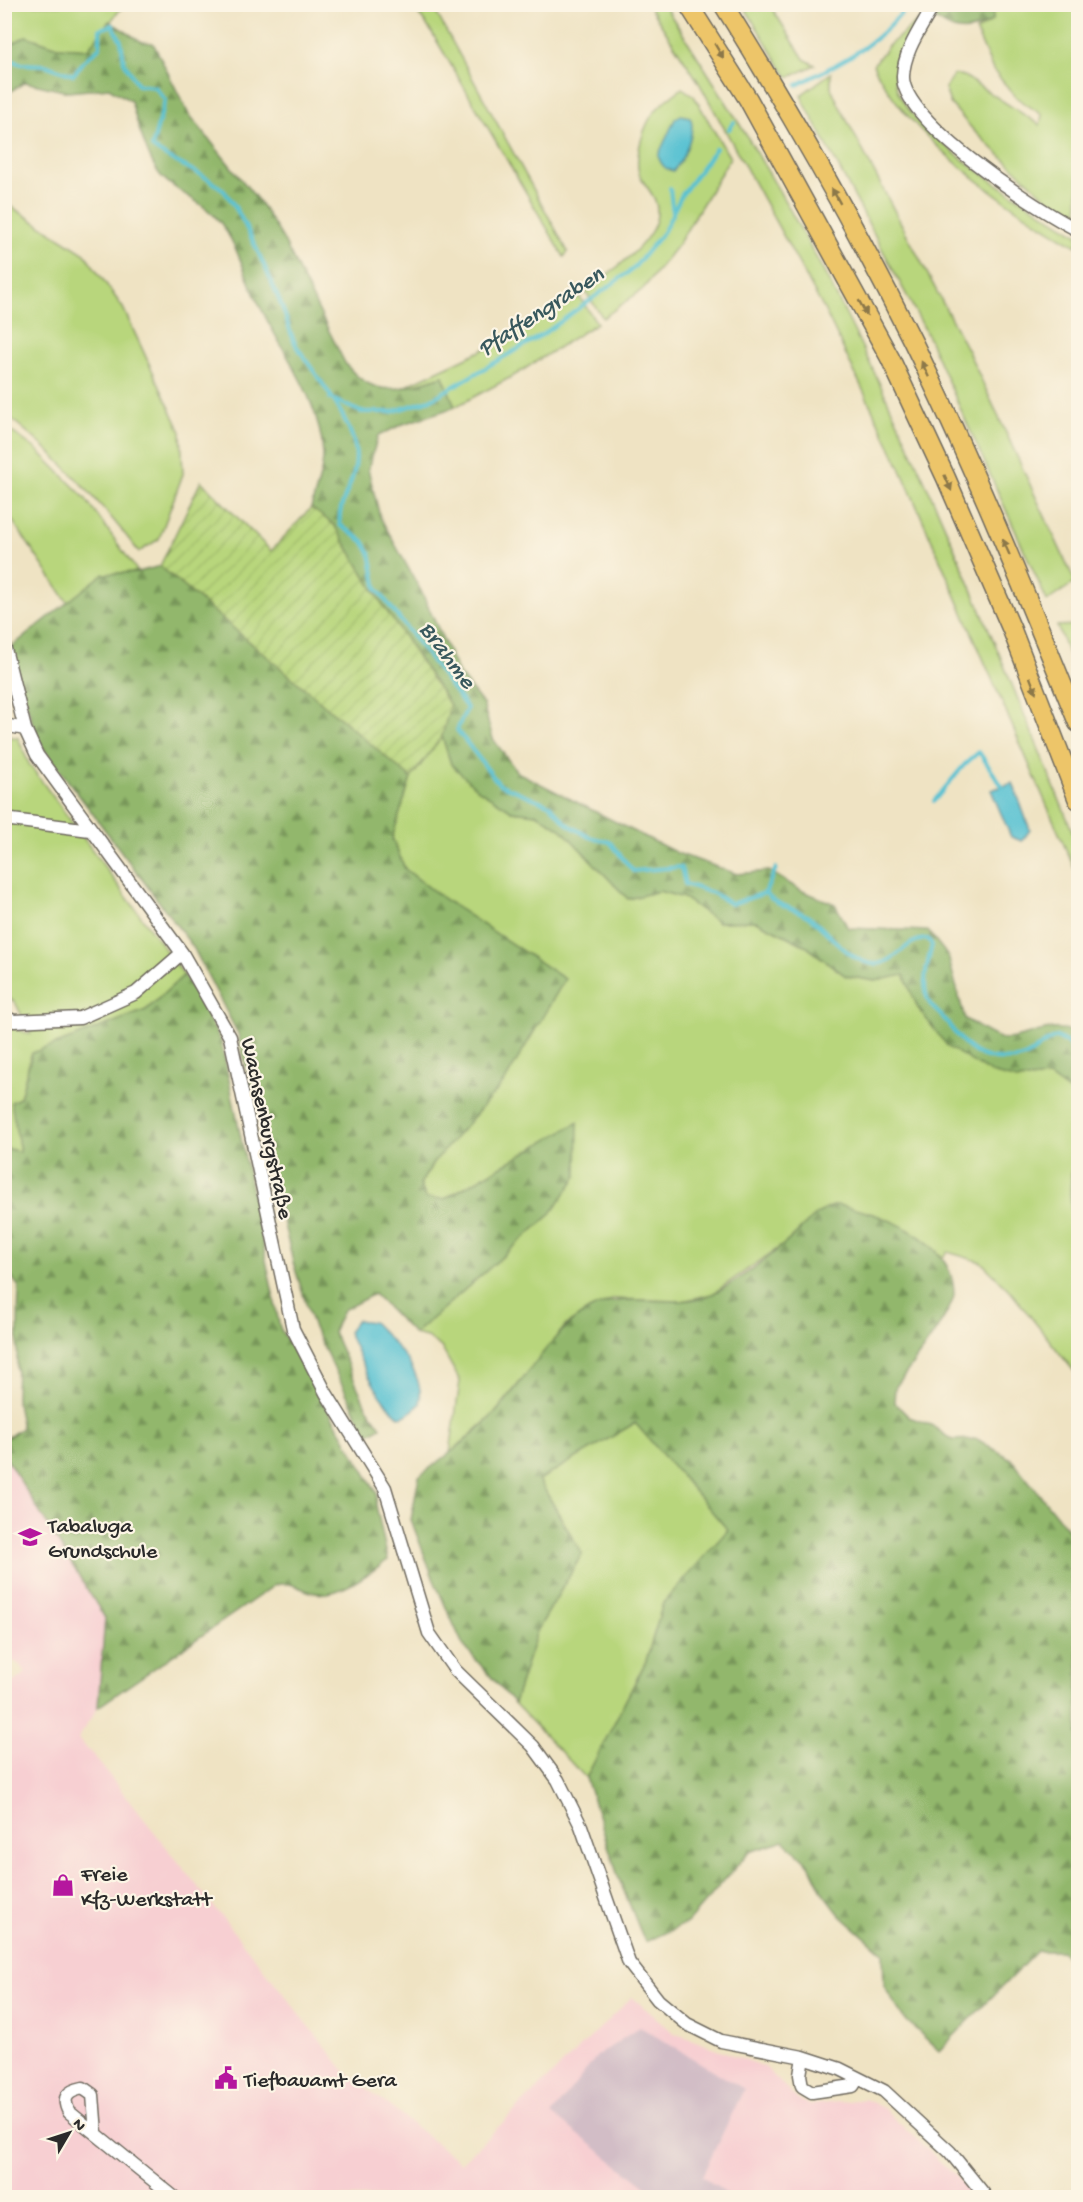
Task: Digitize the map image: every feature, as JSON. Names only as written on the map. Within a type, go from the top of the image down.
[{"type":"highway","points":[[688,4],[748,99],[890,358],[946,478],[1012,630],[1078,800]]},
{"type":"highway","points":[[723,4],[787,108],[912,340],[1029,601],[1078,723]]},
{"type":"street","points":[[934,4],[908,51],[903,77],[905,91],[914,105],[945,139],[1011,189],[1078,230]]},
{"type":"street","name":"Wachsenburgstraße","points":[[4,645],[25,729],[37,755],[182,953],[230,1037],[293,1329],[326,1393],[385,1488],[429,1633],[455,1670],[533,1746],[558,1780],[581,1826],[629,1963],[658,2001],[687,2024],[722,2041],[803,2057],[840,2069],[884,2091],[950,2152],[987,2198]]},
{"type":"street","points":[[4,724],[25,729]]},
{"type":"street","points":[[4,819],[90,830]]},
{"type":"street","points":[[4,1017],[14,1021],[80,1018],[136,993],[182,953]]},
{"type":"street","points":[[803,2057],[800,2075],[802,2086],[812,2092],[853,2086],[858,2078]]},
{"type":"street","points":[[96,2133],[175,2198]]},
{"type":"shaded area","points":[[4,1456],[105,1619],[98,1707],[78,1739],[345,2071],[461,2163],[632,1997],[674,2033],[765,2067],[798,2100],[811,2105],[865,2099],[881,2106],[965,2185],[973,2197],[5,2197],[4,1689],[26,1673],[19,1664],[5,1657]]},
{"type":"shaded area","points":[[640,2027],[744,2089],[702,2176],[728,2195],[726,2197],[659,2197],[552,2114],[597,2056]]},
{"type":"green space","points":[[5,5],[124,5],[88,49],[58,47],[26,36],[5,48]]},
{"type":"green space","points":[[412,5],[432,5],[568,252],[564,257],[431,31]]},
{"type":"green space","points":[[648,5],[664,5],[707,71],[788,207],[861,345],[927,486],[1078,845],[1078,877],[898,463],[826,313],[698,81]]},
{"type":"green space","points":[[743,5],[770,5],[804,59],[815,65],[790,77],[786,75]]},
{"type":"green space","points":[[917,5],[994,5],[993,20],[970,30],[953,29]]},
{"type":"green space","points":[[994,5],[1078,5],[1078,222],[1067,217],[974,131],[950,103],[945,88],[954,74],[964,76],[1040,125],[1042,115],[1017,98],[993,70],[976,31],[993,20]]},
{"type":"green space","points":[[919,20],[903,48],[895,71],[895,79],[902,99],[919,121],[943,144],[1002,187],[1078,235],[1078,247],[1021,212],[963,169],[911,119],[890,93],[873,65],[888,46]]},
{"type":"green space","points":[[109,21],[142,42],[153,43],[188,113],[261,204],[282,237],[345,363],[356,375],[367,383],[390,389],[415,385],[443,376],[455,407],[403,424],[378,436],[368,469],[380,517],[421,591],[459,674],[483,704],[493,739],[517,772],[677,853],[737,874],[769,871],[800,890],[835,904],[848,928],[928,931],[948,956],[965,1019],[999,1038],[1017,1038],[1058,1029],[1068,1030],[1078,1035],[1078,1105],[1074,1095],[1049,1077],[1017,1080],[991,1073],[948,1047],[918,1008],[904,975],[875,981],[846,976],[803,944],[756,921],[718,922],[684,898],[659,891],[628,899],[561,829],[537,814],[512,811],[477,789],[451,764],[442,736],[450,705],[384,607],[334,525],[311,508],[323,460],[315,413],[298,374],[266,319],[236,250],[220,222],[157,171],[131,101],[109,88],[68,92],[25,82],[5,95],[5,48],[26,36],[58,47],[88,49]]},
{"type":"green space","points":[[831,73],[831,88],[968,351],[1078,588],[1078,592],[1074,583],[1047,601],[924,328],[804,102],[801,95]]},
{"type":"green space","points":[[682,88],[694,96],[730,158],[679,243],[643,289],[603,318],[585,291],[639,248],[654,226],[657,215],[656,204],[639,171],[641,142],[652,115]]},
{"type":"green space","points":[[4,202],[85,254],[123,308],[181,432],[183,474],[159,539],[139,552],[76,478],[5,414]]},
{"type":"green space","points":[[578,295],[597,323],[515,375],[455,407],[443,376],[397,390],[489,347]]},
{"type":"green space","points":[[5,427],[36,449],[85,498],[138,572],[103,574],[68,603],[10,517],[5,513]]},
{"type":"green space","points":[[201,481],[271,551],[311,508],[334,525],[384,607],[450,705],[442,736],[411,778],[160,566]]},
{"type":"green space","points":[[160,566],[411,778],[392,838],[405,869],[444,899],[565,979],[505,1081],[434,1162],[420,1184],[426,1198],[445,1199],[578,1122],[577,1176],[550,1215],[414,1334],[374,1294],[343,1310],[333,1332],[366,1406],[381,1427],[367,1435],[313,1326],[293,1262],[238,1034],[193,947],[38,741],[10,648],[103,574],[138,572]]},
{"type":"green space","points":[[1078,625],[1078,678],[1057,626]]},
{"type":"green space","points":[[5,736],[18,738],[29,764],[184,975],[146,1010],[31,1055],[20,1098],[12,1102],[20,1152],[5,1148],[4,1025],[31,1034],[15,1002],[5,996]]},
{"type":"green space","points":[[442,736],[451,764],[512,811],[537,814],[561,829],[628,899],[659,891],[684,898],[718,922],[756,921],[804,945],[846,976],[875,981],[904,974],[918,1008],[1017,1080],[1049,1077],[1074,1095],[1078,1105],[1078,1160],[1071,1173],[1071,1211],[1078,1230],[1078,1376],[1010,1291],[981,1262],[948,1252],[943,1257],[910,1232],[873,1216],[783,1245],[712,1294],[682,1301],[614,1299],[589,1310],[566,1325],[495,1413],[450,1453],[460,1381],[441,1347],[427,1337],[414,1334],[550,1215],[578,1123],[444,1199],[426,1198],[420,1184],[434,1162],[444,899],[405,869],[392,837],[411,778]]},
{"type":"green space","points":[[184,975],[221,1041],[280,1328],[377,1493],[376,1505],[388,1560],[351,1584],[331,1592],[311,1592],[290,1584],[275,1585],[98,1707],[105,1618],[5,1456],[5,1439],[22,1428],[16,1399],[19,1287],[5,1268],[5,1148],[20,1152],[11,1102],[20,1098],[32,1053],[146,1010]]},
{"type":"green space","points":[[1078,1160],[1078,1230],[1073,1213],[1070,1186]]},
{"type":"green space","points":[[837,1205],[874,1214],[912,1232],[928,1243],[941,1258],[950,1274],[954,1294],[952,1302],[938,1327],[895,1388],[894,1402],[909,1417],[931,1425],[952,1440],[977,1439],[1011,1459],[1078,1542],[1078,1973],[1062,1951],[1037,1951],[939,2051],[903,2017],[884,1986],[883,1953],[840,1915],[823,1893],[809,1864],[784,1841],[749,1852],[687,1923],[645,1942],[619,1879],[586,1778],[646,1661],[663,1603],[728,1530],[635,1423],[539,1480],[582,1554],[537,1631],[514,1703],[463,1645],[436,1585],[411,1520],[419,1476],[459,1446],[496,1412],[552,1341],[577,1317],[606,1303],[636,1300],[682,1301],[712,1294],[758,1265],[821,1211]]},
{"type":"green space","points":[[635,1422],[728,1530],[663,1603],[646,1661],[586,1778],[514,1703],[537,1631],[582,1554],[539,1480]]},
{"type":"water","points":[[681,115],[690,117],[692,130],[685,153],[673,171],[663,166],[658,156],[675,119]]},
{"type":"water","points":[[1013,783],[1030,830],[1022,841],[1011,837],[991,790]]},
{"type":"water","points":[[357,1320],[373,1322],[413,1369],[418,1380],[420,1404],[407,1415],[400,1417],[392,1410],[370,1378],[348,1332]]},
{"type":"waterway","name":"Pfaffengraben","points":[[797,85],[858,52],[897,19],[909,4]]},
{"type":"waterway","name":"Brahme","points":[[4,58],[22,64],[45,65],[73,75],[100,47],[100,29],[113,25],[121,41],[124,62],[138,85],[155,87],[165,100],[152,147],[222,189],[237,211],[271,280],[296,345],[330,394],[351,434],[355,447],[355,469],[342,506],[340,525],[363,541],[370,553],[377,589],[467,708],[457,730],[499,784],[550,805],[566,823],[589,837],[610,842],[633,871],[681,867],[685,884],[713,893],[731,904],[765,893],[780,904],[809,917],[843,948],[864,962],[874,964],[885,962],[910,944],[928,939],[932,945],[925,980],[928,1000],[967,1046],[993,1059],[1017,1059],[1027,1056],[1057,1037],[1069,1044],[1078,1064]]},
{"type":"waterway","name":"Pfaffengraben","points":[[729,129],[734,122]]},
{"type":"waterway","name":"Pfaffengraben","points":[[330,398],[361,412],[391,412],[430,400],[542,335],[633,269],[664,231],[681,196],[716,148]]},
{"type":"waterway","points":[[670,189],[673,215]]},
{"type":"waterway","points":[[934,801],[965,764],[979,752],[1002,786]]},
{"type":"waterway","points":[[765,893],[776,868]]},
{"type":"place","name":"Tabaluga Grundschule","points":[[30,1537]]},
{"type":"place","name":"Freie Kfz-Werkstatt","points":[[63,1885]]},
{"type":"place","name":"Tiefbauamt Gera","points":[[226,2078]]}]
